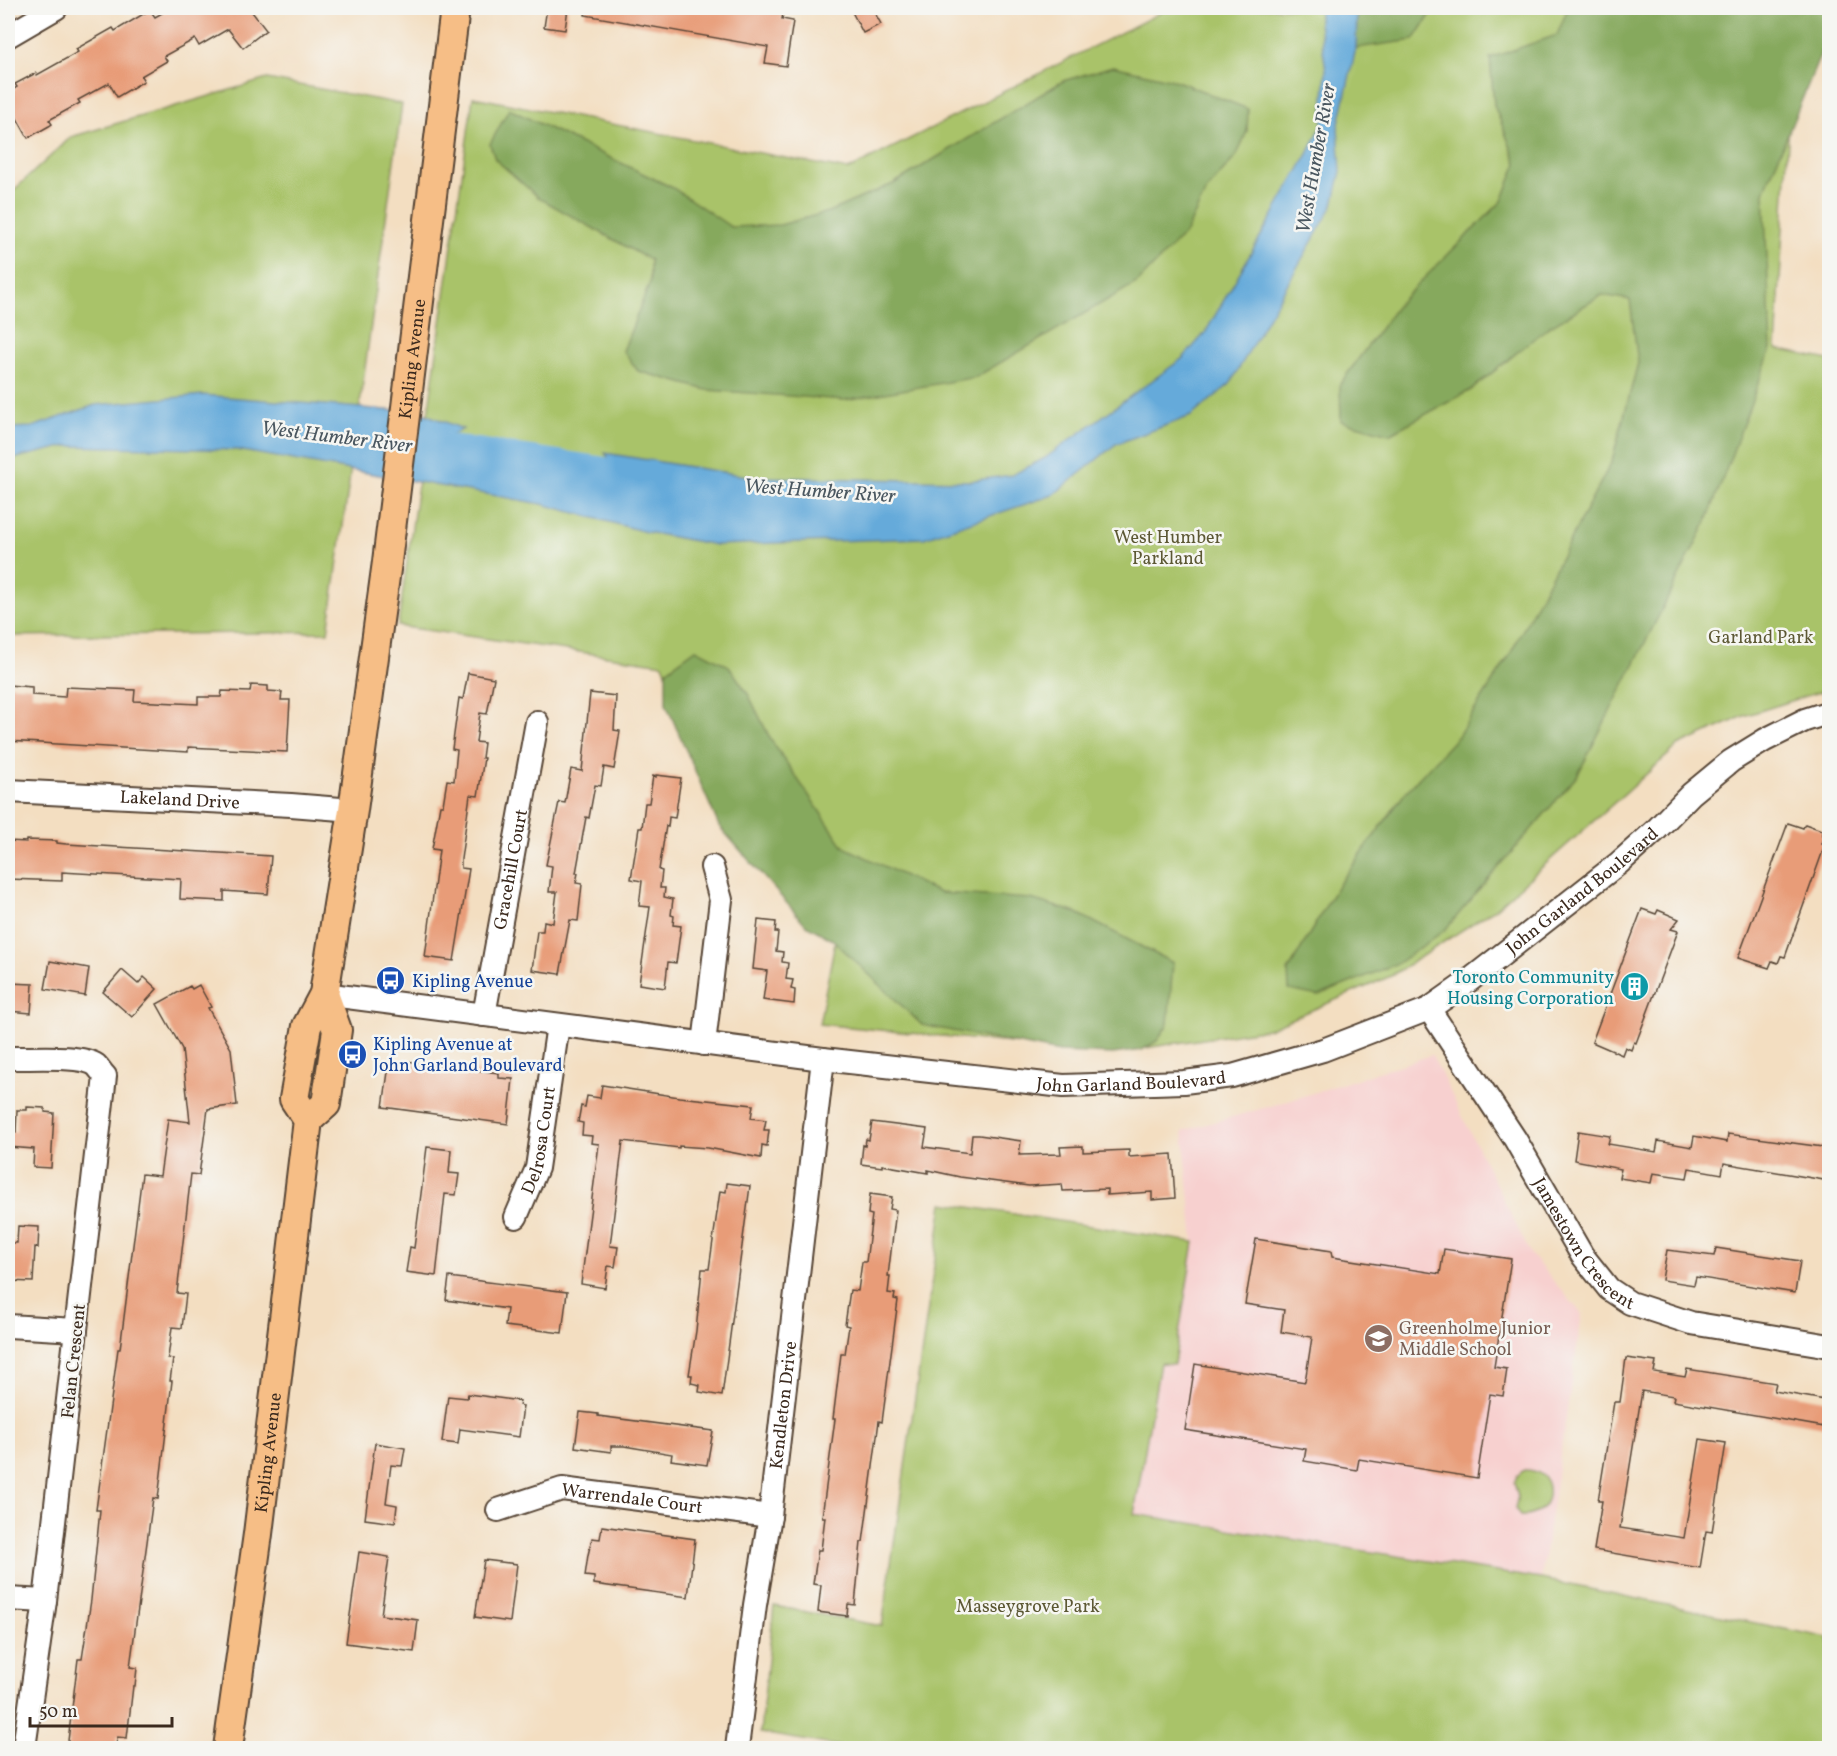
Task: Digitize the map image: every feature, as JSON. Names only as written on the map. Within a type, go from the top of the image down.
[{"type":"main road","name":"Kipling Avenue","points":[[228,1749],[258,1534],[308,1120],[326,1104],[337,1030],[324,994],[387,562],[455,8]]},
{"type":"street","points":[[8,36],[56,8]]},
{"type":"street","name":"John Garland Boulevard","points":[[324,994],[823,1059],[1063,1086],[1184,1082],[1232,1076],[1323,1050],[1429,1010],[1619,863],[1691,794],[1731,761],[1765,740],[1805,720],[1830,712]]},
{"type":"street","name":"Gracehill Court","points":[[484,1015],[537,722]]},
{"type":"street","name":"Lakeland Drive","points":[[8,791],[352,810]]},
{"type":"street","points":[[704,1044],[720,900],[712,867]]},
{"type":"street","name":"Jamestown Crescent","points":[[1429,1010],[1515,1139],[1581,1255],[1609,1289],[1630,1303],[1690,1323],[1830,1346]]},
{"type":"street","name":"Delrosa Court","points":[[516,1217],[537,1168],[558,1025]]},
{"type":"street","name":"Felan Crescent","points":[[8,1058],[57,1057],[75,1060],[95,1064],[105,1076],[45,1601],[24,1749]]},
{"type":"street","name":"Kendleton Drive","points":[[737,1749],[755,1605],[770,1516],[823,1059]]},
{"type":"street","points":[[8,1326],[76,1330]]},
{"type":"street","name":"Warrendale Court","points":[[498,1510],[562,1489],[770,1516]]},
{"type":"street","points":[[8,1599],[45,1601]]},
{"type":"shaded area","name":"Greenholme Junior Middle School","points":[[1432,1055],[1531,1255],[1582,1314],[1541,1579],[1134,1514],[1160,1362],[1174,1364],[1194,1242],[1183,1131],[1288,1101]]},
{"type":"green space","name":"West Humber Parkland","points":[[1160,8],[1803,8],[1790,106],[1776,349],[1829,360],[1829,689],[1744,716],[1678,746],[1495,909],[1391,976],[1268,1029],[1113,1053],[819,1024],[836,937],[726,821],[663,664],[398,626],[473,97],[848,170],[1162,12]]},
{"type":"green space","points":[[1357,8],[1435,8],[1414,40],[1356,48]]},
{"type":"green space","points":[[1568,8],[1829,8],[1824,46],[1764,192],[1771,349],[1707,521],[1577,776],[1445,930],[1398,963],[1318,996],[1289,990],[1288,971],[1335,890],[1405,793],[1458,736],[1508,658],[1612,461],[1638,363],[1630,300],[1602,295],[1547,328],[1471,390],[1389,434],[1341,421],[1340,384],[1399,303],[1502,201],[1517,163],[1494,105],[1490,58],[1557,35]]},
{"type":"green space","points":[[1113,66],[1177,81],[1248,109],[1247,131],[1237,155],[1206,191],[1186,232],[1138,282],[976,377],[845,400],[707,390],[638,371],[623,351],[650,282],[650,260],[539,198],[495,159],[490,144],[509,109],[673,188],[731,227],[780,225],[828,212],[893,184],[1063,81]]},
{"type":"green space","points":[[267,79],[402,104],[328,632],[8,636],[8,194],[71,137]]},
{"type":"green space","points":[[696,649],[729,666],[748,694],[771,740],[844,847],[940,893],[1031,899],[1077,913],[1173,963],[1168,1024],[1157,1041],[1142,1050],[1113,1054],[1060,1052],[922,1025],[833,940],[806,925],[719,826],[666,704],[666,671]]},
{"type":"green space","name":"Masseygrove Park","points":[[943,1203],[1194,1242],[1174,1364],[1160,1363],[1134,1514],[1541,1579],[1829,1638],[1829,1748],[851,1748],[760,1733],[774,1606],[882,1626]]},
{"type":"green space","points":[[1524,1470],[1543,1476],[1547,1483],[1548,1493],[1542,1509],[1526,1516],[1520,1516],[1515,1508],[1518,1496],[1514,1483],[1517,1476]]},
{"type":"water","points":[[1319,8],[1357,8],[1356,48],[1338,128],[1341,171],[1333,205],[1230,384],[1191,416],[1116,444],[1053,495],[924,538],[716,545],[646,532],[542,504],[237,450],[67,446],[8,460],[8,428],[32,427],[95,405],[203,395],[423,413],[463,429],[432,445],[456,459],[560,483],[601,478],[613,464],[605,453],[753,477],[969,481],[1012,475],[1045,458],[1183,358],[1205,333],[1308,154],[1322,125],[1326,70]]},
{"type":"building","points":[[171,8],[249,8],[266,30],[243,48],[228,29],[199,46],[195,39],[164,56],[167,61],[141,76],[144,81],[117,97],[109,83],[78,100],[80,103],[49,120],[52,124],[28,138],[8,102],[8,93],[17,87],[15,84],[36,73],[37,75],[78,52],[76,49],[113,28],[115,31],[150,10],[155,17]]},
{"type":"building","points":[[547,8],[568,8],[565,30],[544,27]]},
{"type":"building","points":[[586,8],[784,8],[782,19],[793,21],[786,66],[765,63],[768,47],[585,15]]},
{"type":"building","points":[[850,8],[872,8],[881,24],[863,33]]},
{"type":"building","points":[[468,673],[494,678],[487,714],[480,713],[476,742],[484,743],[482,758],[484,758],[478,796],[470,795],[461,859],[461,868],[469,869],[454,961],[425,957],[439,850],[432,849],[447,780],[454,781],[457,750],[452,749],[459,698],[463,699]]},
{"type":"building","points":[[8,685],[32,687],[32,695],[65,697],[66,687],[135,690],[134,701],[198,704],[198,697],[221,697],[222,691],[250,692],[251,685],[268,686],[268,691],[282,692],[281,700],[290,700],[287,752],[188,747],[188,752],[8,741]]},
{"type":"building","points":[[590,693],[616,696],[614,730],[620,731],[614,769],[604,767],[601,786],[595,785],[589,818],[586,817],[576,873],[578,873],[576,883],[582,884],[578,921],[570,920],[560,974],[532,970],[537,931],[543,931],[544,921],[553,923],[557,892],[549,892],[552,866],[546,865],[559,802],[565,803],[571,769],[582,771]]},
{"type":"building","points":[[656,775],[681,778],[675,818],[669,817],[668,827],[666,826],[659,870],[662,871],[660,888],[665,888],[664,897],[673,899],[671,915],[674,916],[673,925],[681,926],[676,963],[668,962],[665,988],[639,984],[650,907],[639,906],[642,881],[631,879],[645,803],[649,803],[653,776],[656,777]]},
{"type":"building","points":[[1788,823],[1803,828],[1805,824],[1824,831],[1822,844],[1825,845],[1785,957],[1781,956],[1778,963],[1772,961],[1769,968],[1738,958]]},
{"type":"building","points":[[26,840],[271,856],[268,894],[224,891],[224,901],[180,899],[181,879],[62,872],[62,881],[8,879],[8,841],[26,842]]},
{"type":"building","name":"Toronto Community Housing Corporation","points":[[1642,909],[1656,914],[1658,910],[1679,919],[1671,929],[1678,931],[1636,1043],[1634,1042],[1631,1050],[1625,1047],[1622,1055],[1592,1042]]},
{"type":"building","points":[[758,920],[776,922],[775,932],[778,932],[776,951],[783,952],[782,962],[788,963],[786,979],[793,980],[791,989],[795,990],[794,1004],[763,1000],[767,971],[753,969]]},
{"type":"building","points":[[50,961],[89,968],[85,996],[45,989]]},
{"type":"building","points":[[122,970],[138,984],[144,977],[157,989],[132,1017],[103,992]]},
{"type":"building","points":[[8,983],[33,984],[31,1013],[8,1011]]},
{"type":"building","points":[[199,985],[211,1007],[208,1008],[231,1049],[237,1105],[208,1109],[199,1175],[191,1174],[177,1293],[186,1294],[182,1328],[172,1327],[168,1358],[173,1359],[170,1381],[172,1381],[158,1499],[153,1498],[130,1667],[137,1668],[127,1738],[117,1737],[116,1749],[67,1749],[78,1659],[82,1659],[91,1600],[100,1510],[96,1510],[118,1349],[120,1349],[142,1174],[160,1176],[168,1119],[190,1122],[182,1049],[157,1004],[190,986],[192,989]]},
{"type":"building","points":[[405,1061],[499,1073],[499,1078],[513,1079],[508,1124],[383,1107],[389,1065],[405,1068]]},
{"type":"building","points":[[602,1085],[753,1105],[751,1118],[766,1120],[764,1130],[769,1130],[767,1146],[762,1145],[761,1158],[708,1148],[679,1146],[679,1148],[623,1141],[610,1246],[618,1247],[615,1267],[608,1266],[605,1288],[581,1284],[599,1144],[591,1143],[592,1136],[582,1135],[583,1123],[578,1122],[581,1106],[585,1107],[587,1096],[600,1098]]},
{"type":"building","points":[[27,1107],[45,1108],[45,1112],[54,1113],[51,1168],[33,1167],[34,1149],[8,1147],[8,1131],[16,1132],[17,1110],[27,1110]]},
{"type":"building","points":[[872,1122],[927,1129],[924,1147],[970,1153],[972,1135],[979,1135],[1021,1141],[1019,1155],[1061,1154],[1060,1147],[1083,1146],[1083,1152],[1129,1150],[1129,1157],[1172,1154],[1175,1198],[1152,1200],[1152,1192],[1107,1195],[1107,1189],[1063,1191],[1062,1184],[1029,1186],[960,1177],[928,1170],[928,1173],[882,1165],[882,1167],[861,1164],[863,1145],[865,1146],[866,1139],[869,1140]]},
{"type":"building","points":[[1578,1131],[1610,1136],[1608,1144],[1656,1152],[1658,1141],[1692,1147],[1694,1136],[1727,1142],[1728,1134],[1830,1148],[1830,1181],[1724,1163],[1722,1174],[1689,1168],[1687,1178],[1653,1173],[1651,1183],[1619,1178],[1621,1169],[1574,1160]]},
{"type":"building","points":[[427,1147],[451,1150],[449,1173],[459,1174],[456,1195],[445,1194],[436,1276],[406,1272],[410,1247],[414,1248]]},
{"type":"building","points":[[727,1183],[750,1186],[722,1396],[699,1392],[700,1385],[691,1383],[692,1375],[689,1375],[702,1269],[709,1269],[720,1191],[726,1192]]},
{"type":"building","points":[[870,1194],[892,1197],[890,1209],[896,1210],[888,1293],[895,1294],[894,1299],[898,1300],[882,1422],[879,1421],[863,1542],[861,1542],[855,1605],[848,1604],[847,1616],[818,1612],[821,1585],[813,1584],[818,1550],[821,1550],[825,1517],[822,1517],[841,1354],[845,1354],[849,1326],[845,1325],[850,1290],[858,1291],[862,1262],[866,1262],[872,1215],[868,1214]]},
{"type":"building","points":[[18,1226],[39,1227],[38,1248],[35,1247],[33,1282],[8,1281],[8,1243],[17,1243]]},
{"type":"building","points":[[1256,1239],[1331,1251],[1332,1257],[1440,1274],[1444,1249],[1511,1259],[1494,1367],[1507,1369],[1503,1396],[1490,1394],[1477,1478],[1359,1459],[1357,1470],[1304,1461],[1306,1449],[1185,1430],[1195,1364],[1305,1382],[1312,1337],[1281,1332],[1284,1310],[1245,1304]]},
{"type":"building","points":[[1716,1248],[1800,1261],[1795,1293],[1696,1277],[1694,1285],[1662,1280],[1667,1250],[1714,1256]]},
{"type":"building","points":[[449,1277],[567,1292],[562,1333],[505,1326],[507,1309],[446,1300]]},
{"type":"building","points":[[1626,1358],[1656,1362],[1654,1372],[1685,1377],[1687,1369],[1776,1383],[1774,1391],[1830,1401],[1830,1428],[1673,1401],[1674,1396],[1642,1391],[1620,1528],[1684,1538],[1700,1439],[1726,1443],[1712,1532],[1706,1531],[1700,1568],[1594,1550],[1602,1501],[1598,1501],[1614,1402],[1620,1402]]},
{"type":"building","points":[[468,1394],[520,1401],[519,1405],[523,1406],[519,1437],[460,1429],[458,1444],[442,1442],[448,1396],[467,1398]]},
{"type":"building","points":[[580,1412],[713,1431],[707,1465],[671,1460],[672,1454],[624,1446],[611,1446],[611,1452],[575,1447]]},
{"type":"building","points":[[375,1443],[405,1448],[402,1466],[391,1465],[386,1503],[397,1505],[395,1523],[365,1519]]},
{"type":"building","points":[[602,1526],[695,1539],[688,1597],[594,1584],[594,1577],[585,1576],[592,1538],[600,1539]]},
{"type":"building","points":[[359,1552],[389,1557],[381,1615],[418,1620],[414,1652],[346,1643]]},
{"type":"building","points":[[484,1560],[517,1564],[510,1622],[475,1617]]},
{"type":"waterway","name":"West Humber River","points":[[390,442],[618,476],[652,478]]},
{"type":"place","name":"Kipling Avenue","points":[[391,981]]},
{"type":"place","name":"Toronto Community Housing Corporation","points":[[1635,987]]},
{"type":"place","name":"Kipling Avenue at John Garland Boulevard","points":[[352,1054]]},
{"type":"place","name":"Greenholme Junior Middle School","points":[[1378,1338]]},
{"type":"park label","name":"Garland Park","points":[[1761,637]]}]
